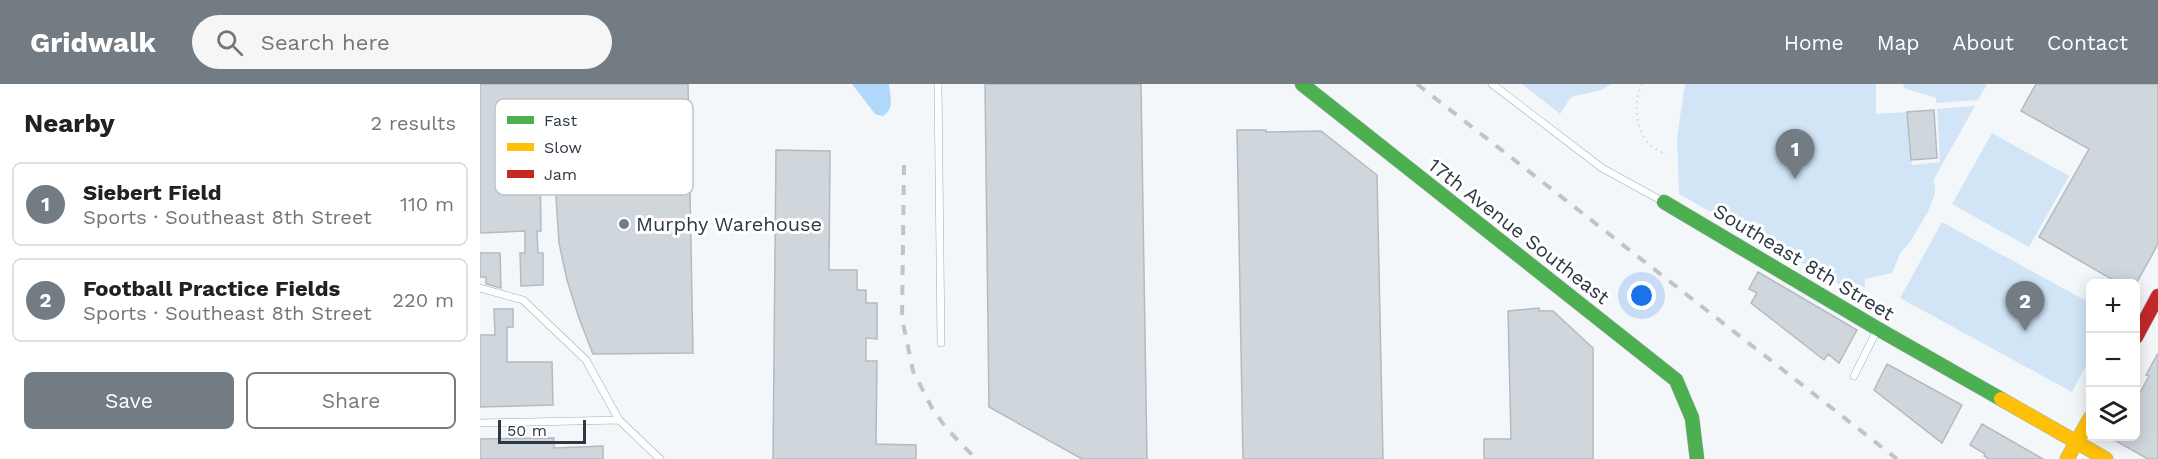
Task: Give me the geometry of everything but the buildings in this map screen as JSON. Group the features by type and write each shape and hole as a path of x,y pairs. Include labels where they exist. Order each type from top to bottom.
{"street":[{"name":"17th Avenue Southeast","path":"1302,84 1676,380 1691,410 1696,432 1696,459"},
{"name":"Southeast 8th Street","path":"1664,202 1878,329 2106,459"},
{"path":"2138,333 2158,296"},
{"path":"2067,459 2086,426"}],"lane":[{"path":"938,84 941,343"},
{"name":"Southeast 8th Street","path":"1492,84 1602,168 1664,202"},
{"path":"480,288 523,300 586,360 619,420 660,459"},
{"path":"1854,376 1878,329"},
{"path":"480,423 619,420"}],"path":[{"path":"1642,84 1636,106 1639,126 1650,145 1667,155"}],"shaded area":[{"path":"1522,84 1612,84 1601,90 1571,97 1560,114"},
{"path":"1685,84 1876,84 1876,114 1907,112 1912,165 1940,162 1937,109 1975,106 1934,179 1935,193 1928,212 1910,242 1901,252 1892,273 1865,279 1865,287 1852,288 1843,283 1841,285 1679,194 1677,138"},
{"path":"1903,84 1987,84 1978,100 1936,103 1936,98 1904,88"},
{"path":"1992,133 2069,176 2029,247 1952,204"},
{"path":"1942,222 2086,301 2086,366 2072,392 1900,298"}],"water":[{"path":"852,84 889,84 891,102 887,113 883,116 875,114"}],"railway":[{"path":"1417,84 1897,459"},
{"path":"904,165 902,318 913,371 932,408 946,428 976,459"}],"traffic: fast":[{"path":"1302,84 1676,380 1692,418 1697,459"},
{"path":"1664,202 2001,399"}],"traffic: slow":[{"path":"2001,399 2106,459"},
{"path":"2067,459 2086,425"}],"traffic: jam":[{"path":"2138,333 2158,296"}],"place":[{"name":"Siebert Field","path":"1795,179"},
{"name":"Murphy Warehouse","path":"624,224"},
{"name":"Football Practice Fields","path":"2025,331"}]}
